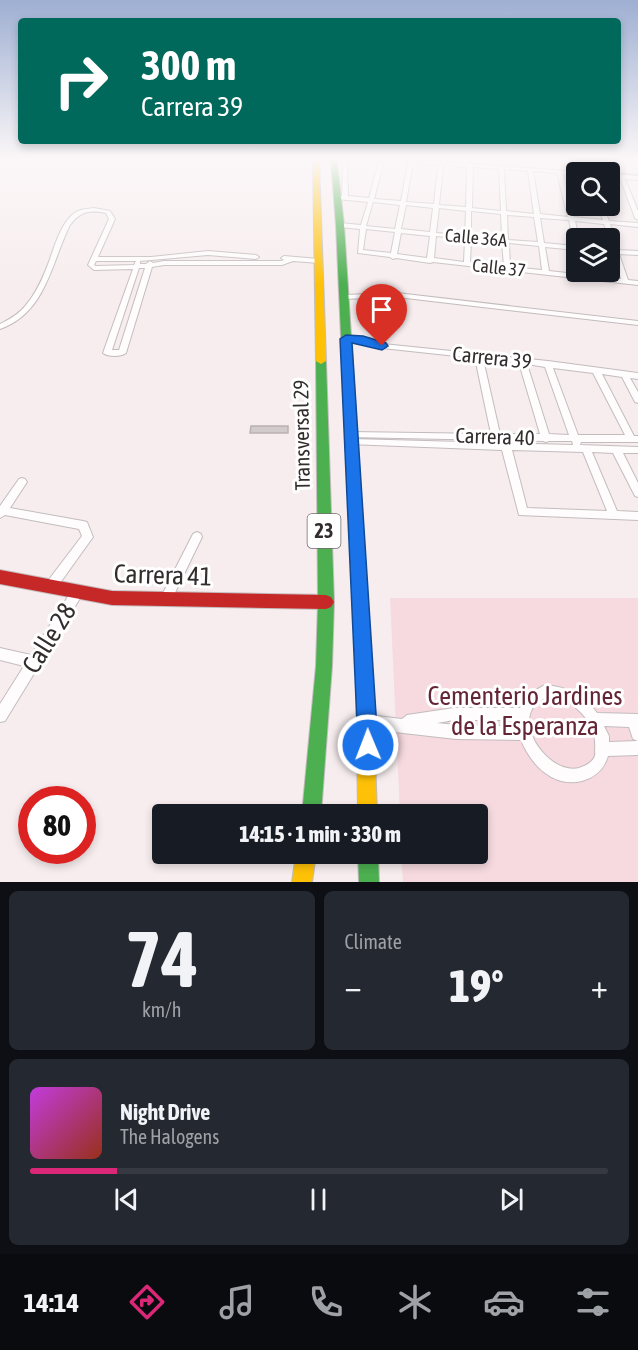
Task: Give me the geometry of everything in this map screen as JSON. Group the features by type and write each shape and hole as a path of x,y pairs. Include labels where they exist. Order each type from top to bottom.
{"main road":[{"name":"Transversal 29","path":"312,804 324,677 326,602 320,433 317,202"},
{"name":"23","path":"341,202 340,225 351,439 368,722 368,804"},
{"name":"Carrera 41","path":"0,577 112,598 326,602"},
{"path":"302,882 305,864"},
{"path":"369,864 369,882"}],"street":[{"path":"363,227 370,202"},
{"path":"388,202 638,225"},
{"path":"430,261 437,202"},
{"path":"468,265 469,202"},
{"path":"503,202 507,269"},
{"path":"535,202 546,273"},
{"path":"568,202 574,228"},
{"path":"632,202 638,218"},
{"path":"393,257 403,204"},
{"path":"0,327 17,317 32,303 50,269 66,224 79,213 101,209 108,212 112,219 91,266 94,268 150,262 319,261"},
{"path":"604,216 607,228"},
{"name":"Calle 36A","path":"340,225 566,247"},
{"name":"Calle 37","path":"363,227 360,252 566,274"},
{"path":"620,252 638,254"},
{"path":"137,263 107,353 122,352 150,262"},
{"path":"620,269 625,281"},
{"name":"Calle 37","path":"620,280 638,283"},
{"path":"344,297 397,295 638,323"},
{"path":"123,305 137,304"},
{"name":"Carrera 39","path":"346,339 363,340 382,346 638,376"},
{"path":"478,357 496,437"},
{"path":"522,361 546,439"},
{"path":"548,364 580,445 614,514"},
{"path":"596,370 635,439"},
{"path":"625,375 638,400"},
{"name":"Carrera 40","path":"351,439 496,437 546,439 580,445 638,450"},
{"name":"Carrera 40","path":"351,439 506,446 580,445 635,439"},
{"path":"506,446 523,512 638,516"},
{"path":"616,449 638,493"},
{"path":"22,482 1,512 83,525 88,537 51,586"},
{"path":"166,599 197,537"},
{"name":"Calle 28","path":"0,716 78,591"},
{"path":"0,654 34,662"},
{"path":"545,691 572,696 595,719 602,739 602,749 596,766 581,775 561,774 542,762 528,744 524,733 523,714 531,699 545,691"},
{"path":"396,724 454,714 523,714"},
{"path":"454,714 456,732"},
{"path":"595,719 636,721 638,734"},
{"path":"368,722 456,732 524,733"},
{"path":"602,749 638,748"}],"green space":[{"name":"Cementerio Jardines de la Esperanza","path":"390,598 638,598 638,882 403,882 402,864 488,864 488,804 400,804"}],"building":[{"path":"251,426 288,426 288,433 250,433"}],"traffic: fast":[{"path":"338,202 364,669"},
{"path":"312,804 324,666 326,602 321,361"},
{"path":"368,864 369,882"}],"traffic: slow":[{"path":"317,202 321,361"},
{"path":"364,669 368,804"},
{"path":"302,882 305,864"}],"traffic: jam":[{"path":"0,577 112,598 326,602"}],"route":[{"path":"368,745 346,339 363,340 382,346"}]}
